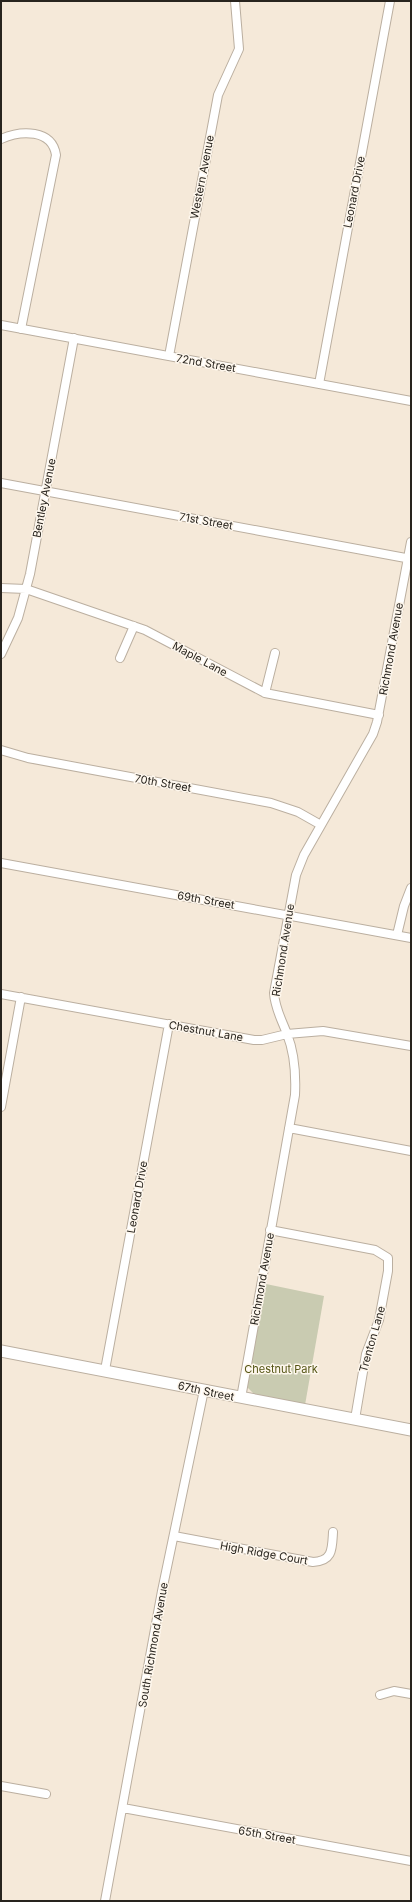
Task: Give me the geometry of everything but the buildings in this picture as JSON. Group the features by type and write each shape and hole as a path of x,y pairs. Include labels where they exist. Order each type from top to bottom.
{"street":[{"name":"Western Avenue","path":"169,356 218,95 239,49 235,1"},
{"name":"Leonard Drive","path":"319,384 390,1"},
{"path":"1,139 13,134 31,134 42,136 50,140 55,146 56,155 21,329"},
{"name":"72nd Street","path":"1,325 411,401"},
{"name":"Bentley Avenue","path":"1,654 18,618 26,589 46,491 74,338"},
{"name":"71st Street","path":"1,483 409,558"},
{"name":"Richmond Avenue","path":"241,1398 289,1128 296,1080 293,1052 277,1011 274,993 288,915 296,875 301,861 373,734 379,715 411,542"},
{"name":"Maple Lane","path":"1,588 26,589 145,630 265,693 379,715"},
{"path":"120,658 134,626"},
{"path":"265,693 275,653"},
{"name":"70th Street","path":"1,750 28,758 271,803 298,812 322,825"},
{"name":"69th Street","path":"1,863 411,938"},
{"path":"397,935 404,906 411,888"},
{"name":"Chestnut Lane","path":"1,994 254,1040 262,1040 287,1034 313,1031 333,1032 411,1046"},
{"path":"1,1107 21,997"},
{"name":"Leonard Drive","path":"105,1370 169,1024"},
{"path":"289,1128 411,1151"},
{"name":"Trenton Lane","path":"270,1230 374,1250 388,1258 388,1271 380,1320 366,1354 355,1419"},
{"name":"67th Street","path":"1,1351 411,1430"},
{"name":"South Richmond Avenue","path":"105,1901 162,1591 204,1390"},
{"name":"High Ridge Court","path":"174,1536 313,1562 322,1562 329,1556 332,1550 333,1532"},
{"path":"380,1695 394,1691 411,1694"},
{"path":"1,1786 46,1794"},
{"name":"65th Street","path":"123,1808 411,1861"}],"green space":[{"name":"Chestnut Park","path":"266,1284 324,1296 305,1405 254,1394 247,1387"}]}
